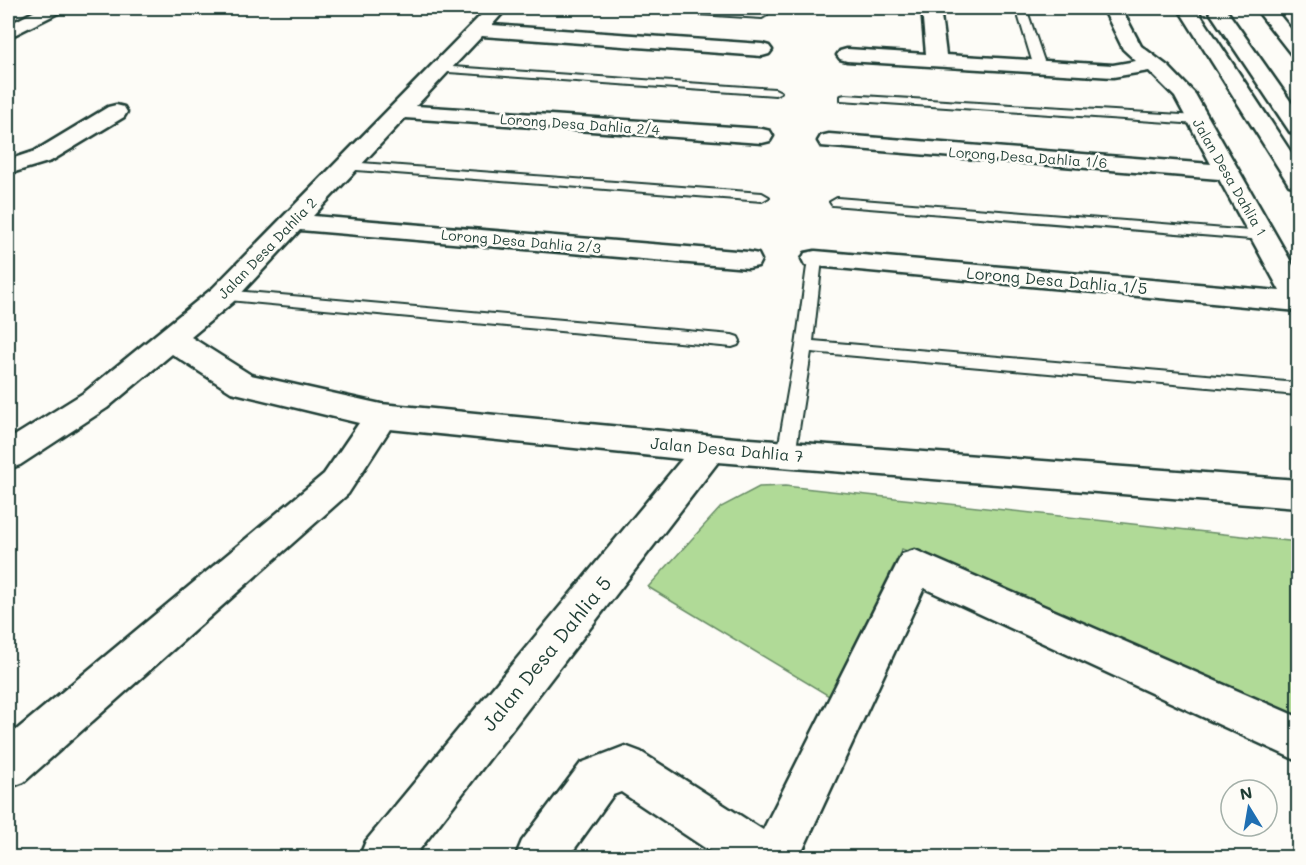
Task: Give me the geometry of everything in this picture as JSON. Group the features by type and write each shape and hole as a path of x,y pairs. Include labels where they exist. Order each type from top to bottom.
{"street":[{"path":"12,27 54,8"},
{"name":"Jalan Desa Dahlia 2","path":"8,456 96,400 223,295 498,8"},
{"path":"931,8 937,60"},
{"name":"Jalan Desa Dahlia 1","path":"1112,8 1133,49 1184,94 1299,300"},
{"path":"1187,8 1299,180"},
{"path":"1216,8 1299,127"},
{"path":"1269,8 1268,13 1299,50"},
{"path":"478,30 762,50"},
{"path":"848,54 1113,71 1152,64"},
{"name":"Lorong Desa Dahlia 2/4","path":"399,111 762,136"},
{"path":"8,167 43,156 116,112"},
{"name":"Lorong Desa Dahlia 1/6","path":"830,141 1227,172"},
{"name":"Lorong Desa Dahlia 2/3","path":"293,222 748,260"},
{"name":"Lorong Desa Dahlia 1/5","path":"815,259 1299,300"},
{"name":"Jalan Desa Dahlia 7","path":"171,339 242,384 381,416 786,455 1299,494"},
{"path":"8,766 336,484 381,416"},
{"name":"Jalan Desa Dahlia 5","path":"383,858 710,448"},
{"path":"774,858 915,566 1299,739"},
{"path":"539,858 597,778 625,768 763,858"}],"lane":[{"path":"650,8 762,15"},
{"path":"1021,8 1040,67"},
{"path":"438,69 775,92"},
{"path":"845,98 1198,120"},
{"path":"348,166 762,197"},
{"path":"837,202 1263,236"},
{"path":"786,455 804,346 815,259"},
{"path":"223,295 732,341"},
{"path":"804,346 1299,389"}],"green space":[{"path":"785,486 1298,542 1298,718 902,549 829,696 648,587 721,507 759,487"}]}
